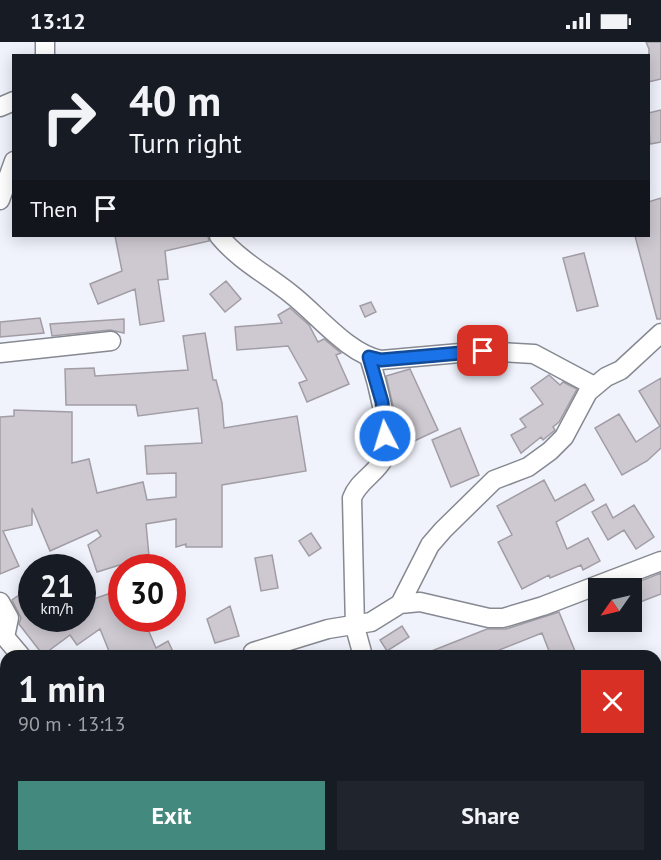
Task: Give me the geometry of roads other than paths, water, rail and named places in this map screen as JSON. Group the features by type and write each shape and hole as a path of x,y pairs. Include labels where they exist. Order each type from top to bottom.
{"street":[{"path":"0,200 12,167"},
{"path":"220,237 254,269 291,293 322,322 369,357 381,360 483,351 534,354 594,386"},
{"path":"400,604 435,538 494,480 528,467 550,451 564,437 584,398 594,386 621,370 661,333"},
{"path":"0,353 111,341"},
{"path":"361,650 355,627 352,498 355,489 381,461 386,449 382,402 369,357"},
{"path":"260,650 328,630 355,627 371,622 400,604 420,602 489,618 503,618 543,606 661,561"},
{"path":"0,602 9,618 5,637 16,650"}]}
